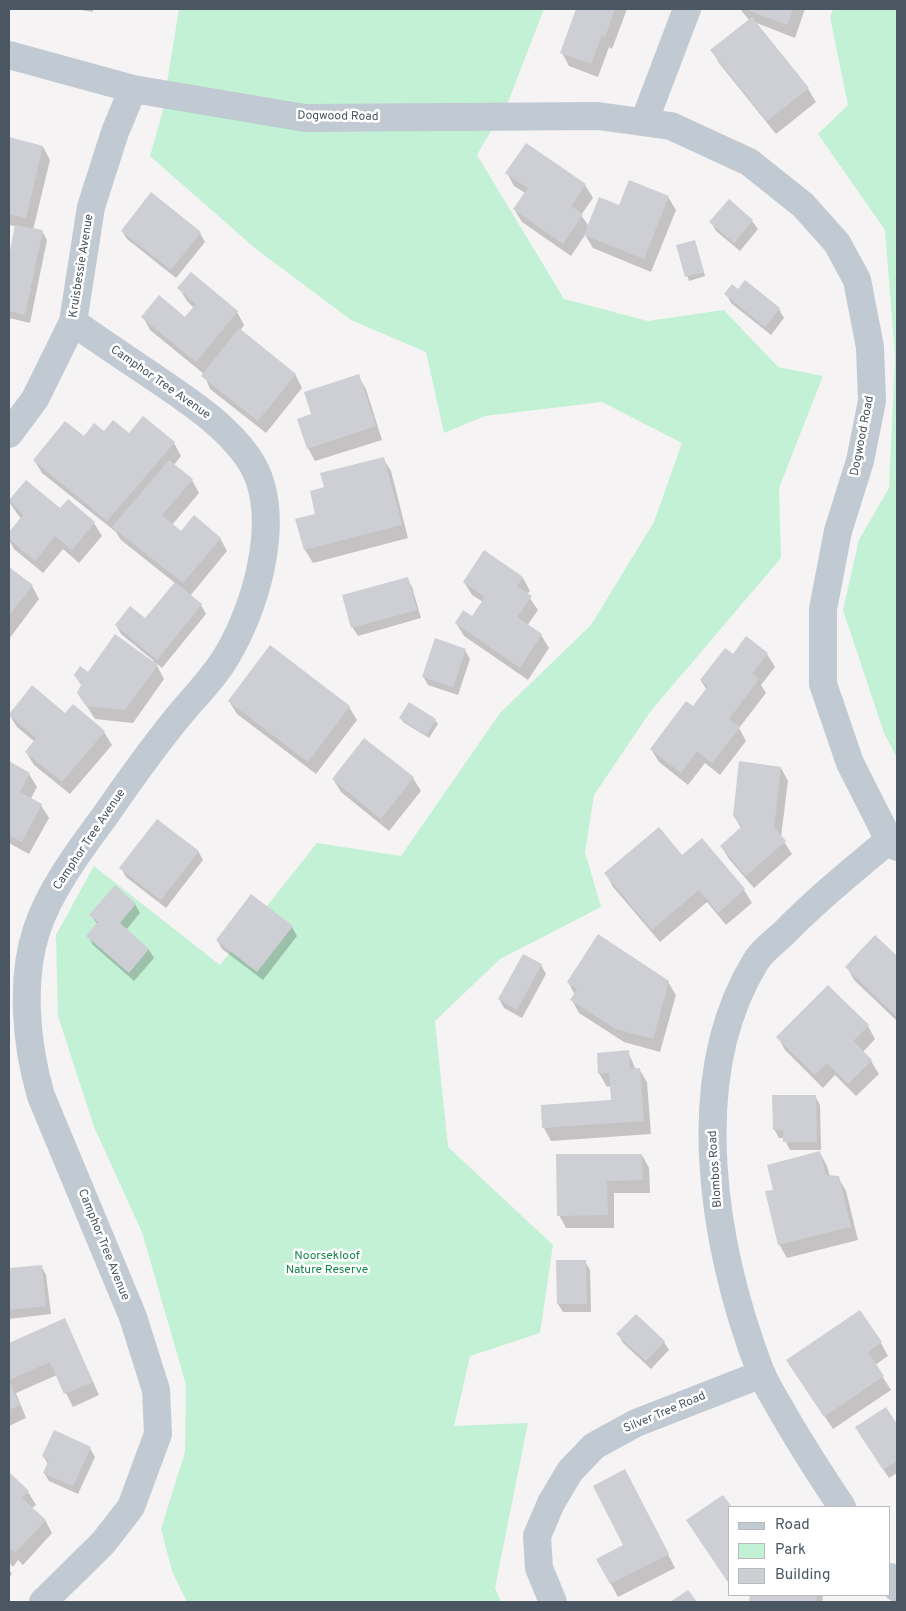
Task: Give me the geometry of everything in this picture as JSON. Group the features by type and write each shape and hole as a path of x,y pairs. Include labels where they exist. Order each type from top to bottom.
{"street":[{"path":"644,122 687,9"},
{"name":"Dogwood Road","path":"9,55 133,89 304,118 598,116 671,126 749,162 803,205 837,243 858,280 870,347 872,401 860,461 838,531 823,609 823,684 850,763 893,843"},
{"name":"Kruisbessie Avenue","path":"9,434 35,399 73,322 91,207 115,132 133,89"},
{"name":"Camphor Tree Avenue","path":"43,1602 103,1543 131,1506 158,1434 156,1390 133,1317 41,1096 32,1067 29,1035 28,970 37,930 51,897 84,844 157,743 228,654 247,618 258,584 266,520 259,482 249,458 232,437 199,408 73,322"},
{"name":"Blombos Road","path":"841,1506 805,1453 762,1374 739,1305 722,1236 712,1136 721,1045 736,1002 757,960 814,902 893,843"},
{"name":"Silver Tree Road","path":"552,1602 540,1568 537,1536 551,1503 570,1471 594,1446 636,1423 762,1374"}],"green space":[{"name":"Noorsekloof Nature Reserve","path":"179,9 544,9 508,102 477,155 564,299 648,321 724,310 778,367 823,376 779,488 781,558 650,712 594,795 585,852 601,907 500,959 435,1021 448,1147 553,1245 540,1333 470,1356 454,1426 528,1423 495,1588 501,1602 187,1602 172,1571 161,1529 185,1452 186,1385 142,1232 94,1127 58,1016 56,935 94,866 220,965 317,843 401,856 500,713 591,625 654,522 682,443 602,402 485,416 444,433 426,352 351,320 256,249 150,156 162,114"},
{"path":"833,9 897,9 897,758 884,733 843,610 859,540 889,488 895,357 885,230 818,134 848,105 830,17"}],"building":[{"path":"576,9 615,9 605,37 602,35 591,64 560,53"},
{"path":"745,9 793,9 787,25"},
{"path":"752,17 809,88 767,121 710,50"},
{"path":"9,137 43,146 26,218 9,214"},
{"path":"526,143 586,184 571,206 583,214 563,244 513,209 528,188 505,173"},
{"path":"629,180 669,196 644,259 584,235 599,197 619,205"},
{"path":"151,192 201,232 171,270 121,231"},
{"path":"729,199 753,220 734,243 709,222"},
{"path":"15,225 43,230 25,315 9,311 9,256"},
{"path":"695,240 704,272 685,277 676,245"},
{"path":"191,272 238,311 196,362 141,317 159,295 185,317 196,304 177,288"},
{"path":"745,280 780,308 765,327 724,294 732,284 738,289"},
{"path":"239,328 296,374 258,421 201,376"},
{"path":"359,374 376,426 307,449 297,419 311,414 304,392"},
{"path":"143,416 175,442 107,521 33,460 65,421 84,436 94,423 104,431 113,420 129,433"},
{"path":"384,457 402,525 304,550 295,519 315,514 310,491 324,487 320,473"},
{"path":"169,460 193,479 162,515 181,531 194,515 221,538 183,583 112,527"},
{"path":"26,480 60,508 68,499 95,522 72,550 55,536 35,561 9,539 9,532 23,515 9,500"},
{"path":"484,550 523,577 517,586 532,596 517,617 542,634 520,668 455,623 463,610 472,616 485,597 463,582"},
{"path":"9,567 33,585 9,616"},
{"path":"408,577 417,610 351,628 342,595"},
{"path":"175,582 202,604 157,660 115,625 130,606 145,618"},
{"path":"115,634 158,665 125,710 86,706 77,693 81,685 74,675 80,666 88,672"},
{"path":"746,636 768,653 752,674 759,679 729,719 740,727 712,763 697,751 681,773 650,749 686,701 693,706 708,686 700,680 725,648 733,654"},
{"path":"435,638 466,649 453,687 422,677"},
{"path":"270,645 350,706 308,762 228,701"},
{"path":"32,685 65,713 73,704 105,731 62,782 25,752 36,738 9,715"},
{"path":"409,702 436,719 426,735 399,718"},
{"path":"364,738 414,777 381,819 332,779"},
{"path":"9,761 30,773 20,792 42,804 22,842 9,835"},
{"path":"739,761 781,767 774,827 786,841 746,876 720,846 742,826 733,816"},
{"path":"157,819 199,851 161,900 119,868"},
{"path":"659,827 682,855 702,838 745,889 718,913 699,890 652,930 604,873"},
{"path":"115,885 136,904 120,923 149,949 129,973 86,936 98,922 89,915"},
{"path":"251,894 293,926 257,972 216,940"},
{"path":"598,934 669,981 653,1039 616,1029 570,1000 577,989 567,982"},
{"path":"875,935 897,956 897,1017 845,967"},
{"path":"523,954 542,964 517,1010 498,999"},
{"path":"828,985 869,1025 853,1041 872,1060 848,1084 827,1063 815,1075 776,1037"},
{"path":"629,1050 630,1069 640,1068 644,1121 542,1128 541,1105 611,1100 609,1073 598,1074 597,1053"},
{"path":"772,1095 816,1095 817,1142 783,1142 783,1130 773,1130"},
{"path":"820,1151 826,1175 839,1176 851,1227 778,1245 765,1191 773,1190 767,1165"},
{"path":"556,1154 642,1154 643,1180 607,1181 608,1215 557,1216"},
{"path":"556,1260 586,1260 587,1304 557,1304"},
{"path":"42,1265 46,1306 9,1310 9,1268"},
{"path":"860,1310 882,1342 868,1352 884,1376 824,1417 786,1360"},
{"path":"636,1314 665,1341 646,1361 616,1334"},
{"path":"65,1318 93,1382 64,1394 50,1362 9,1380 9,1343"},
{"path":"9,1380 20,1405 9,1410"},
{"path":"886,1407 897,1424 897,1461 883,1470 855,1427"},
{"path":"54,1430 91,1447 73,1486 43,1473 49,1460 42,1456"},
{"path":"625,1469 669,1554 610,1584 596,1559 623,1545 593,1486"},
{"path":"9,1472 29,1491 22,1498 46,1520 15,1553 10,1548 9,1550"},
{"path":"723,1495 731,1506 728,1506 728,1578 726,1579 686,1520"},
{"path":"688,1590 697,1602 670,1602"},
{"path":"750,1596 817,1596 816,1602 749,1602"}]}
